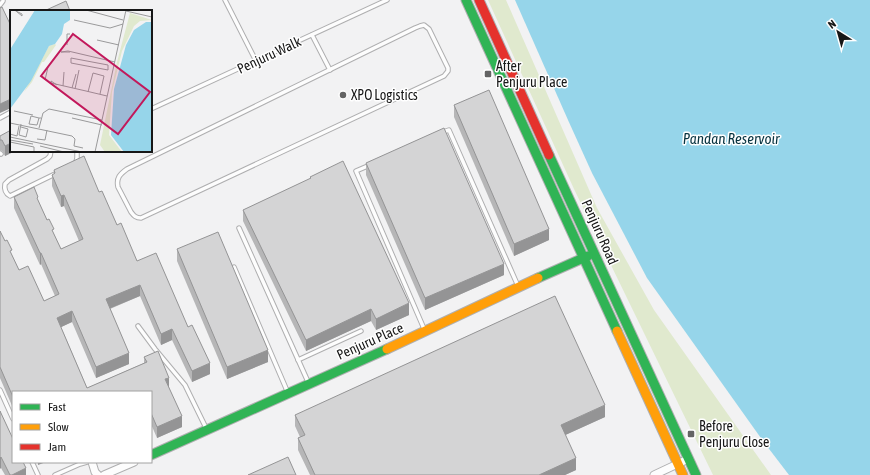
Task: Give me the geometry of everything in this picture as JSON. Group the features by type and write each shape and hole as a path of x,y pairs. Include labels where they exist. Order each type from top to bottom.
{"main road":[{"name":"Penjuru Road","path":"466,0 683,475"},
{"name":"Penjuru Road","path":"479,0 696,475"},
{"name":"Penjuru Place","path":"153,453 425,332 594,253"}],"street":[{"path":"654,475 688,459"},
{"path":"92,463 95,472 98,475"},
{"path":"104,475 132,463"}],"lane":[{"path":"0,5 3,0"},
{"path":"225,0 256,61"},
{"name":"Penjuru Walk","path":"152,109 387,0"},
{"path":"424,25 429,29 448,71 444,76 141,218 138,218 131,212 118,187 117,182 120,174 330,70 424,25"},
{"path":"312,35 330,70"},
{"path":"0,118 10,113"},
{"path":"442,133 449,130 519,287"},
{"path":"52,152 47,159 9,180 5,184 5,192 10,196 61,172"},
{"path":"73,165 76,162 77,152"},
{"path":"377,162 356,171 425,332"},
{"path":"239,228 309,384"},
{"path":"234,267 288,393"},
{"path":"138,326 185,385 207,430"},
{"path":"298,360 361,331"},
{"path":"0,390 12,417"},
{"path":"32,463 38,475"},
{"path":"55,475 84,463"}],"green space":[{"path":"488,0 506,0 597,208 654,310 771,475 713,475 574,189"}],"water":[{"name":"Pandan Reservoir","path":"515,0 870,0 870,475 789,475 763,441 647,278 592,173"}],"building":[{"path":"66,1 70,10 46,10"},
{"path":"2,7 10,24 10,99 0,104 0,8"},
{"path":"489,90 549,229 514,244 454,105"},
{"path":"444,128 504,264 425,298 366,163"},
{"path":"10,131 10,144 5,146 2,140 0,140 0,136"},
{"path":"84,156 99,192 102,191 117,225 121,223 137,261 156,253 188,327 192,325 210,363 192,371 172,329 161,334 140,285 106,299 129,353 96,367 72,311 57,318 87,388 147,362 144,357 158,351 169,378 165,379 182,416 157,427 152,415 152,391 12,391 12,395 0,367 0,231 12,250 10,251 19,270 28,266 44,301 59,294 14,197 34,187 38,197 37,198 47,220 49,219 54,229 52,230 61,249 83,239 64,195 61,196 52,175 55,173 54,170"},
{"path":"343,161 409,303 376,319 371,309 306,340 243,210"},
{"path":"218,232 268,350 227,367 177,249"},
{"path":"555,296 605,405 561,425 576,458 539,475 315,475 298,438 305,435 295,415"},
{"path":"0,411 12,437 12,463 24,463 26,468 10,475 1,457 0,458"},
{"path":"288,457 296,475 248,475"}],"traffic: fast":[{"path":"466,0 617,331"},
{"path":"549,155 696,475"},
{"path":"538,278 588,256"},
{"path":"152,455 387,349"}],"traffic: slow":[{"path":"387,349 538,278"},
{"path":"617,331 683,475"}],"traffic: jam":[{"path":"479,0 549,155"}],"place":[{"name":"After Penjuru Place","path":"488,74"},
{"name":"XPO Logistics","path":"343,95"},
{"name":"Before Penjuru Close","path":"691,434"}]}
